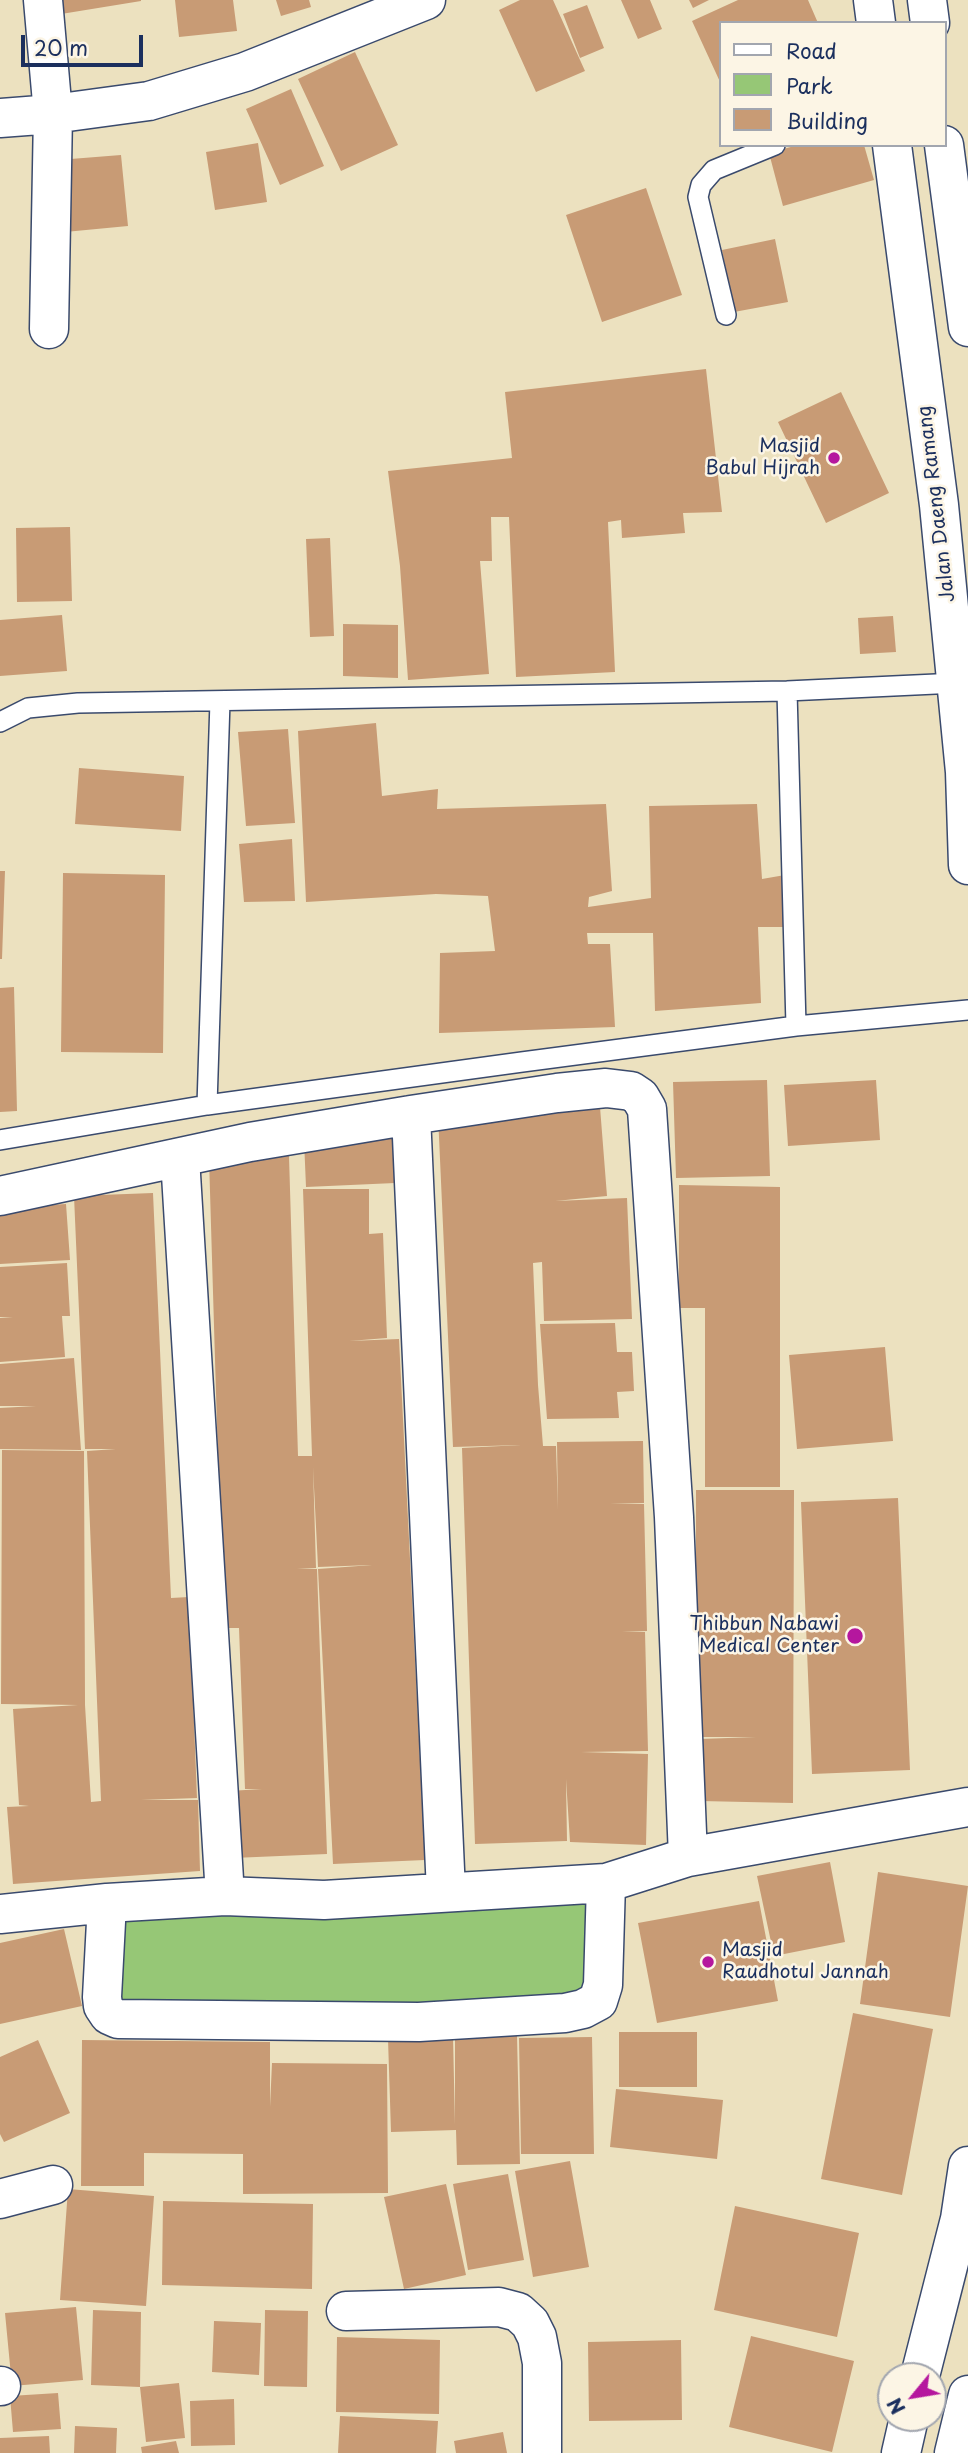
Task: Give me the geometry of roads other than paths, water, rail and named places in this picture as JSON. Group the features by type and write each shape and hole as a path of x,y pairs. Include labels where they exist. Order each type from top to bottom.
{"street":[{"path":"43,0 53,114 49,329"},
{"path":"0,118 149,101 233,76 426,0"},
{"path":"873,0 876,21"},
{"path":"927,0 930,21"},
{"name":"Jalan Daeng Ramang","path":"892,147 962,682 968,865"},
{"path":"945,147 959,192 968,327"},
{"path":"899,200 959,192"},
{"path":"0,1196 250,1142 411,1115 606,1088 631,1091 640,1097 648,1109 674,1517 688,1857"},
{"path":"411,1115 446,1892"},
{"path":"180,1158 225,1896"},
{"path":"0,1914 107,1903 225,1896 324,1900 606,1882 688,1857 968,1807"},
{"path":"107,1903 102,1997 103,2006 109,2015 118,2020 419,2022 565,2013 583,2009 598,2001 603,1985 606,1882"},
{"path":"924,2362 964,2220 968,2166"},
{"path":"0,2199 53,2185"},
{"path":"346,2311 499,2307 518,2312 530,2323 537,2337 542,2363 542,2453"},
{"path":"954,2453 968,2395"},
{"path":"901,2453 906,2432"}],"lane":[{"path":"726,315 698,197 701,185 713,170 770,147"},
{"path":"0,722 7,716 28,708 53,706 787,691 962,682"},
{"path":"787,691 796,1026"},
{"path":"207,1105 220,701"},
{"path":"0,1140 207,1105 796,1026 968,1010"}],"place":[{"name":"Masjid Babul Hijrah","path":"834,458"},
{"name":"Thibbun Nabawi Medical Center","path":"855,1636"},
{"name":"Masjid Raudhotul Jannah","path":"708,1962"}]}
